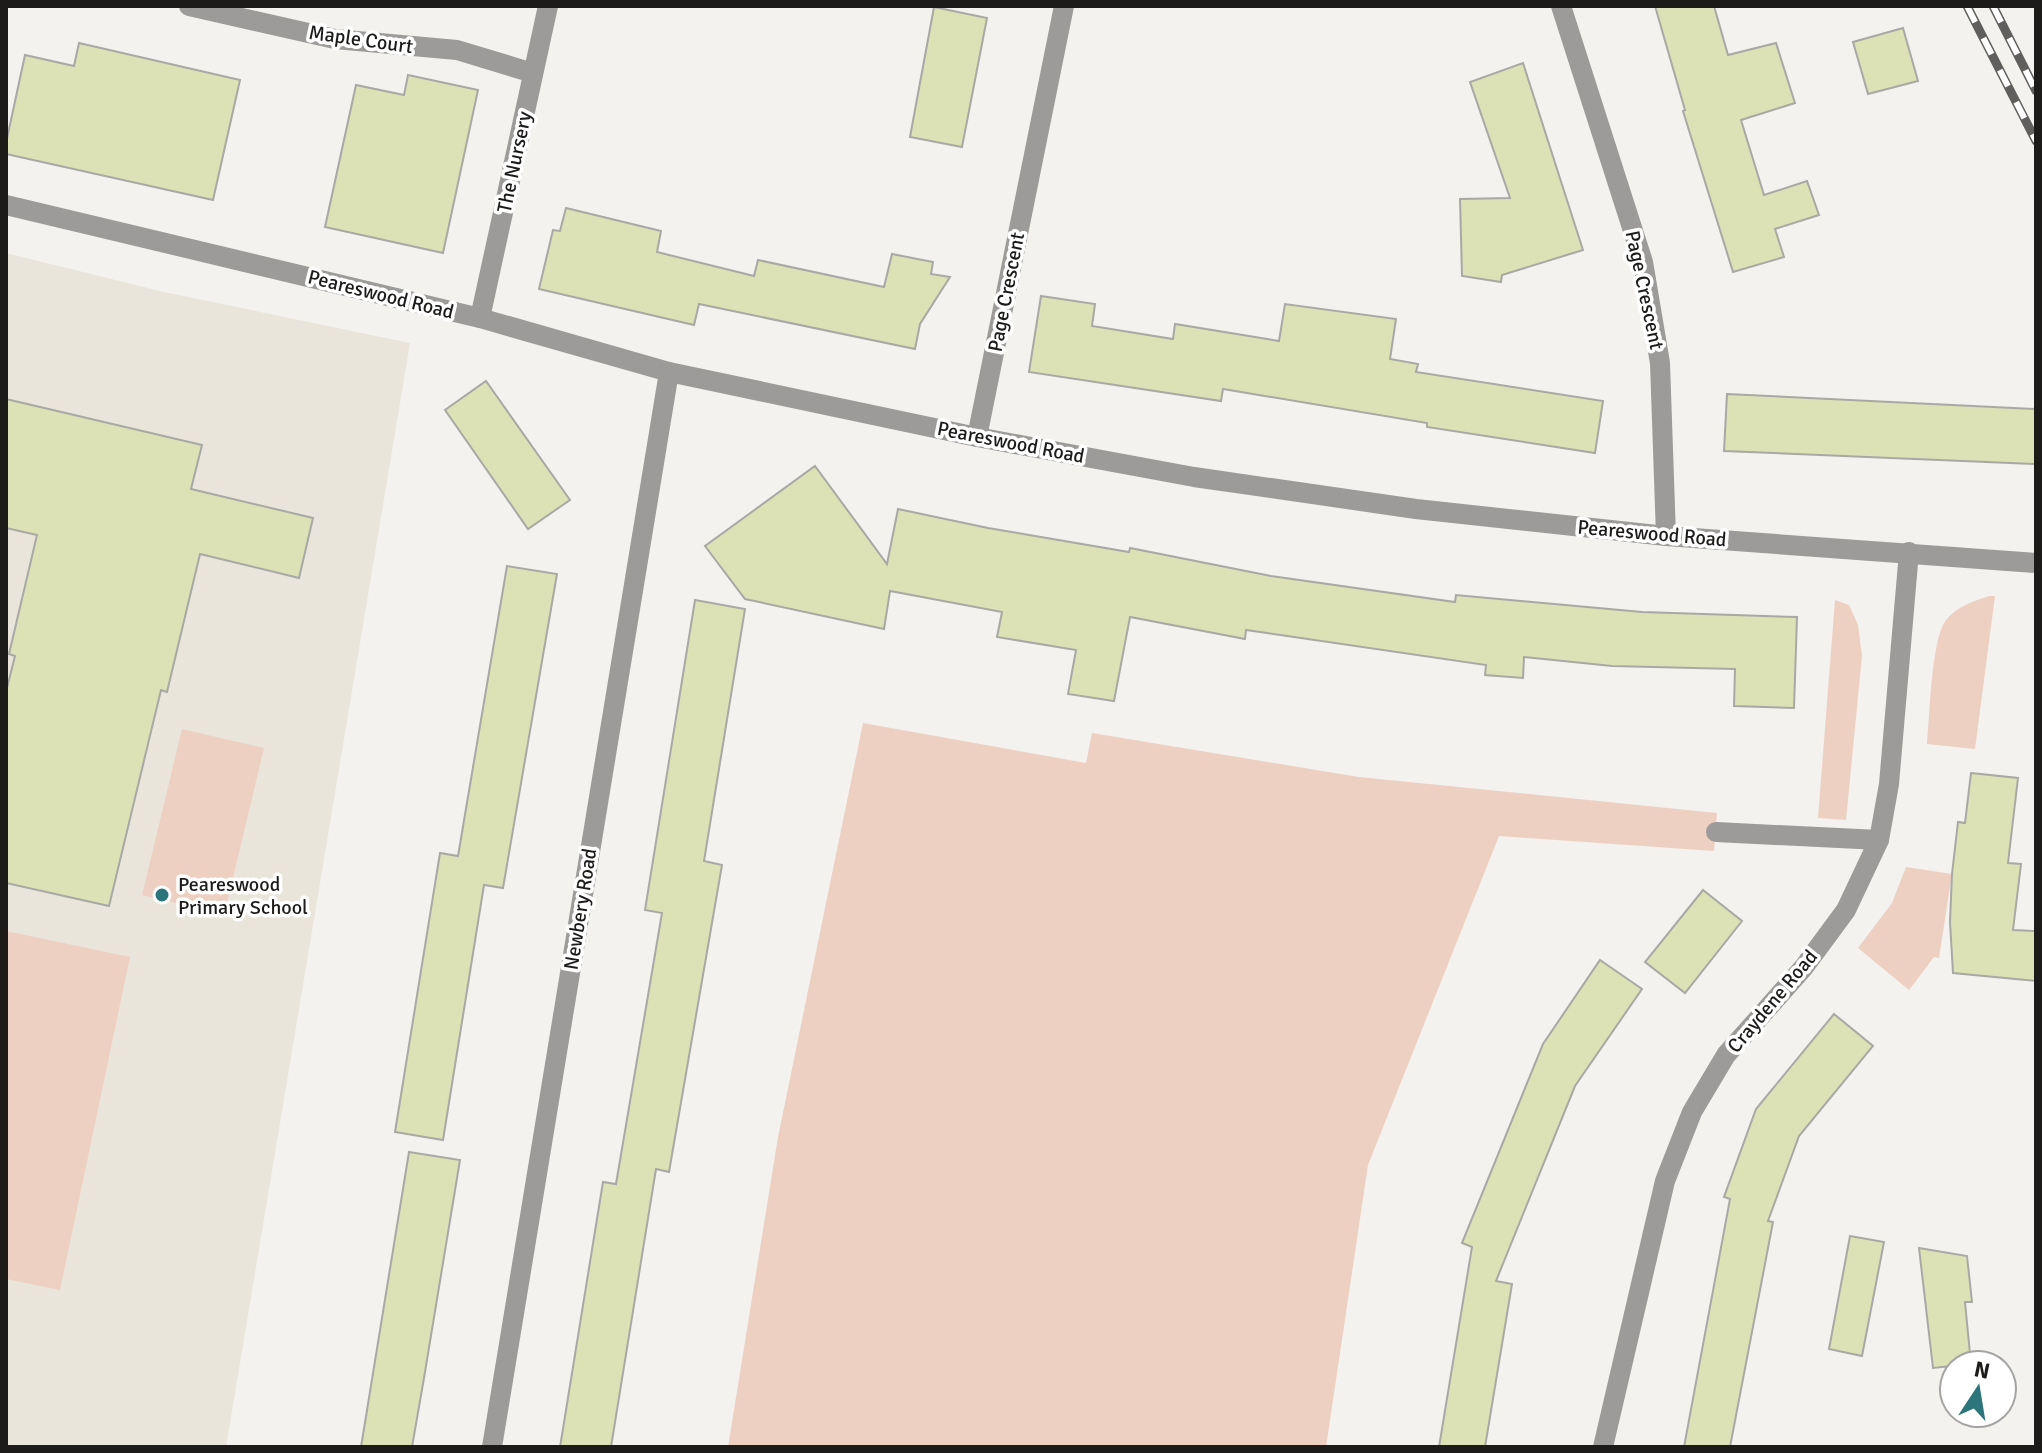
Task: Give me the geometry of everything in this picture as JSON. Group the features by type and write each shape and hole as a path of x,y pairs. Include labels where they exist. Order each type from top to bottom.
{"street":[{"name":"Maple Court","path":"189,6 335,39 457,50 533,73"},
{"name":"The Nursery","path":"480,318 548,6"},
{"name":"Page Crescent","path":"977,437 1064,6"},
{"name":"Page Crescent","path":"1561,6 1643,262 1660,363 1666,536"},
{"name":"Peareswood Road","path":"6,205 480,318 669,372 977,437 1209,479 1416,509 1666,536 2036,563"},
{"name":"Newbery Road","path":"492,1447 669,372"},
{"name":"Craydene Road","path":"1603,1447 1665,1181 1692,1112 1726,1055 1804,967 1846,910 1879,840 1889,784 1909,552"},
{"path":"1716,832 1879,840"}],"shaded area":[{"name":"Peareswood Primary School","path":"6,253 164,292 410,343 226,1447 6,1447"},
{"path":"1995,596 1975,749 1927,744 1934,661 1941,630 1955,611"},
{"path":"1835,600 1849,605 1858,625 1862,656 1846,820 1818,818"},
{"path":"863,723 1086,763 1092,733 1359,777 1717,813 1714,851 1499,836 1368,1165 1326,1447 728,1447 778,1137"},
{"path":"182,729 264,748 224,915 142,895"},
{"path":"1906,867 1952,874 1939,958 1934,957 1909,990 1858,948 1892,903"},
{"path":"6,931 130,957 60,1290 6,1279"}],"building":[{"path":"1655,6 1714,6 1728,55 1776,43 1795,103 1741,120 1764,195 1807,181 1819,215 1775,229 1784,257 1733,272 1683,111"},
{"path":"934,7 987,18 962,147 910,137"},
{"path":"1903,28 1918,81 1868,94 1853,42"},
{"path":"79,43 240,80 213,200 6,154 25,55 74,66"},
{"path":"1523,63 1583,250 1502,275 1501,282 1462,276 1460,199 1510,198 1470,82"},
{"path":"408,75 478,90 443,253 325,227 356,85 404,95"},
{"path":"566,208 661,231 657,252 754,276 758,260 884,287 892,254 933,262 931,274 950,277 920,324 915,349 699,304 694,325 539,289 553,230 560,231"},
{"path":"1041,296 1095,304 1092,326 1173,339 1175,324 1279,341 1285,304 1396,319 1390,359 1418,364 1416,372 1603,401 1595,453 1427,427 1427,423 1223,389 1221,401 1029,372"},
{"path":"486,381 570,500 528,529 445,410"},
{"path":"1727,394 2036,409 2036,464 1724,451"},
{"path":"6,399 202,445 191,489 313,518 299,578 200,554 167,692 161,690 109,906 6,883 6,692 15,656 9,654 37,535 6,528"},
{"path":"815,466 887,564 898,509 988,528 1129,552 1130,548 1271,576 1455,602 1456,595 1642,612 1797,617 1794,708 1734,706 1735,669 1612,666 1524,657 1523,678 1485,675 1486,665 1246,630 1245,639 1130,617 1114,701 1068,694 1076,650 997,637 1002,612 890,591 884,629 745,599 705,546"},
{"path":"507,566 557,574 503,888 484,885 443,1140 395,1132 440,853 458,856"},
{"path":"695,600 745,609 704,861 722,865 669,1172 656,1169 611,1447 560,1447 603,1182 616,1184 662,913 645,910"},
{"path":"1971,773 2018,778 2008,863 2021,864 2013,930 2036,931 2036,981 1953,973 1950,922 1952,874 1958,822 1965,823"},
{"path":"1703,890 1742,921 1685,993 1645,962"},
{"path":"1600,960 1642,989 1575,1086 1496,1281 1512,1284 1485,1447 1439,1447 1472,1247 1462,1243 1543,1044"},
{"path":"1834,1014 1873,1046 1799,1136 1768,1221 1773,1222 1730,1447 1684,1447 1730,1199 1724,1197 1756,1109"},
{"path":"409,1152 460,1160 412,1447 361,1447"},
{"path":"1850,1236 1884,1242 1862,1356 1829,1349"},
{"path":"1919,1248 1967,1256 1972,1302 1965,1302 1970,1349 1938,1349 1938,1367 1933,1368"}],"railway":[{"path":"1967,6 2036,141"},
{"path":"1993,6 2036,91"}],"place":[{"name":"Peareswood Primary School","path":"162,895"}]}
